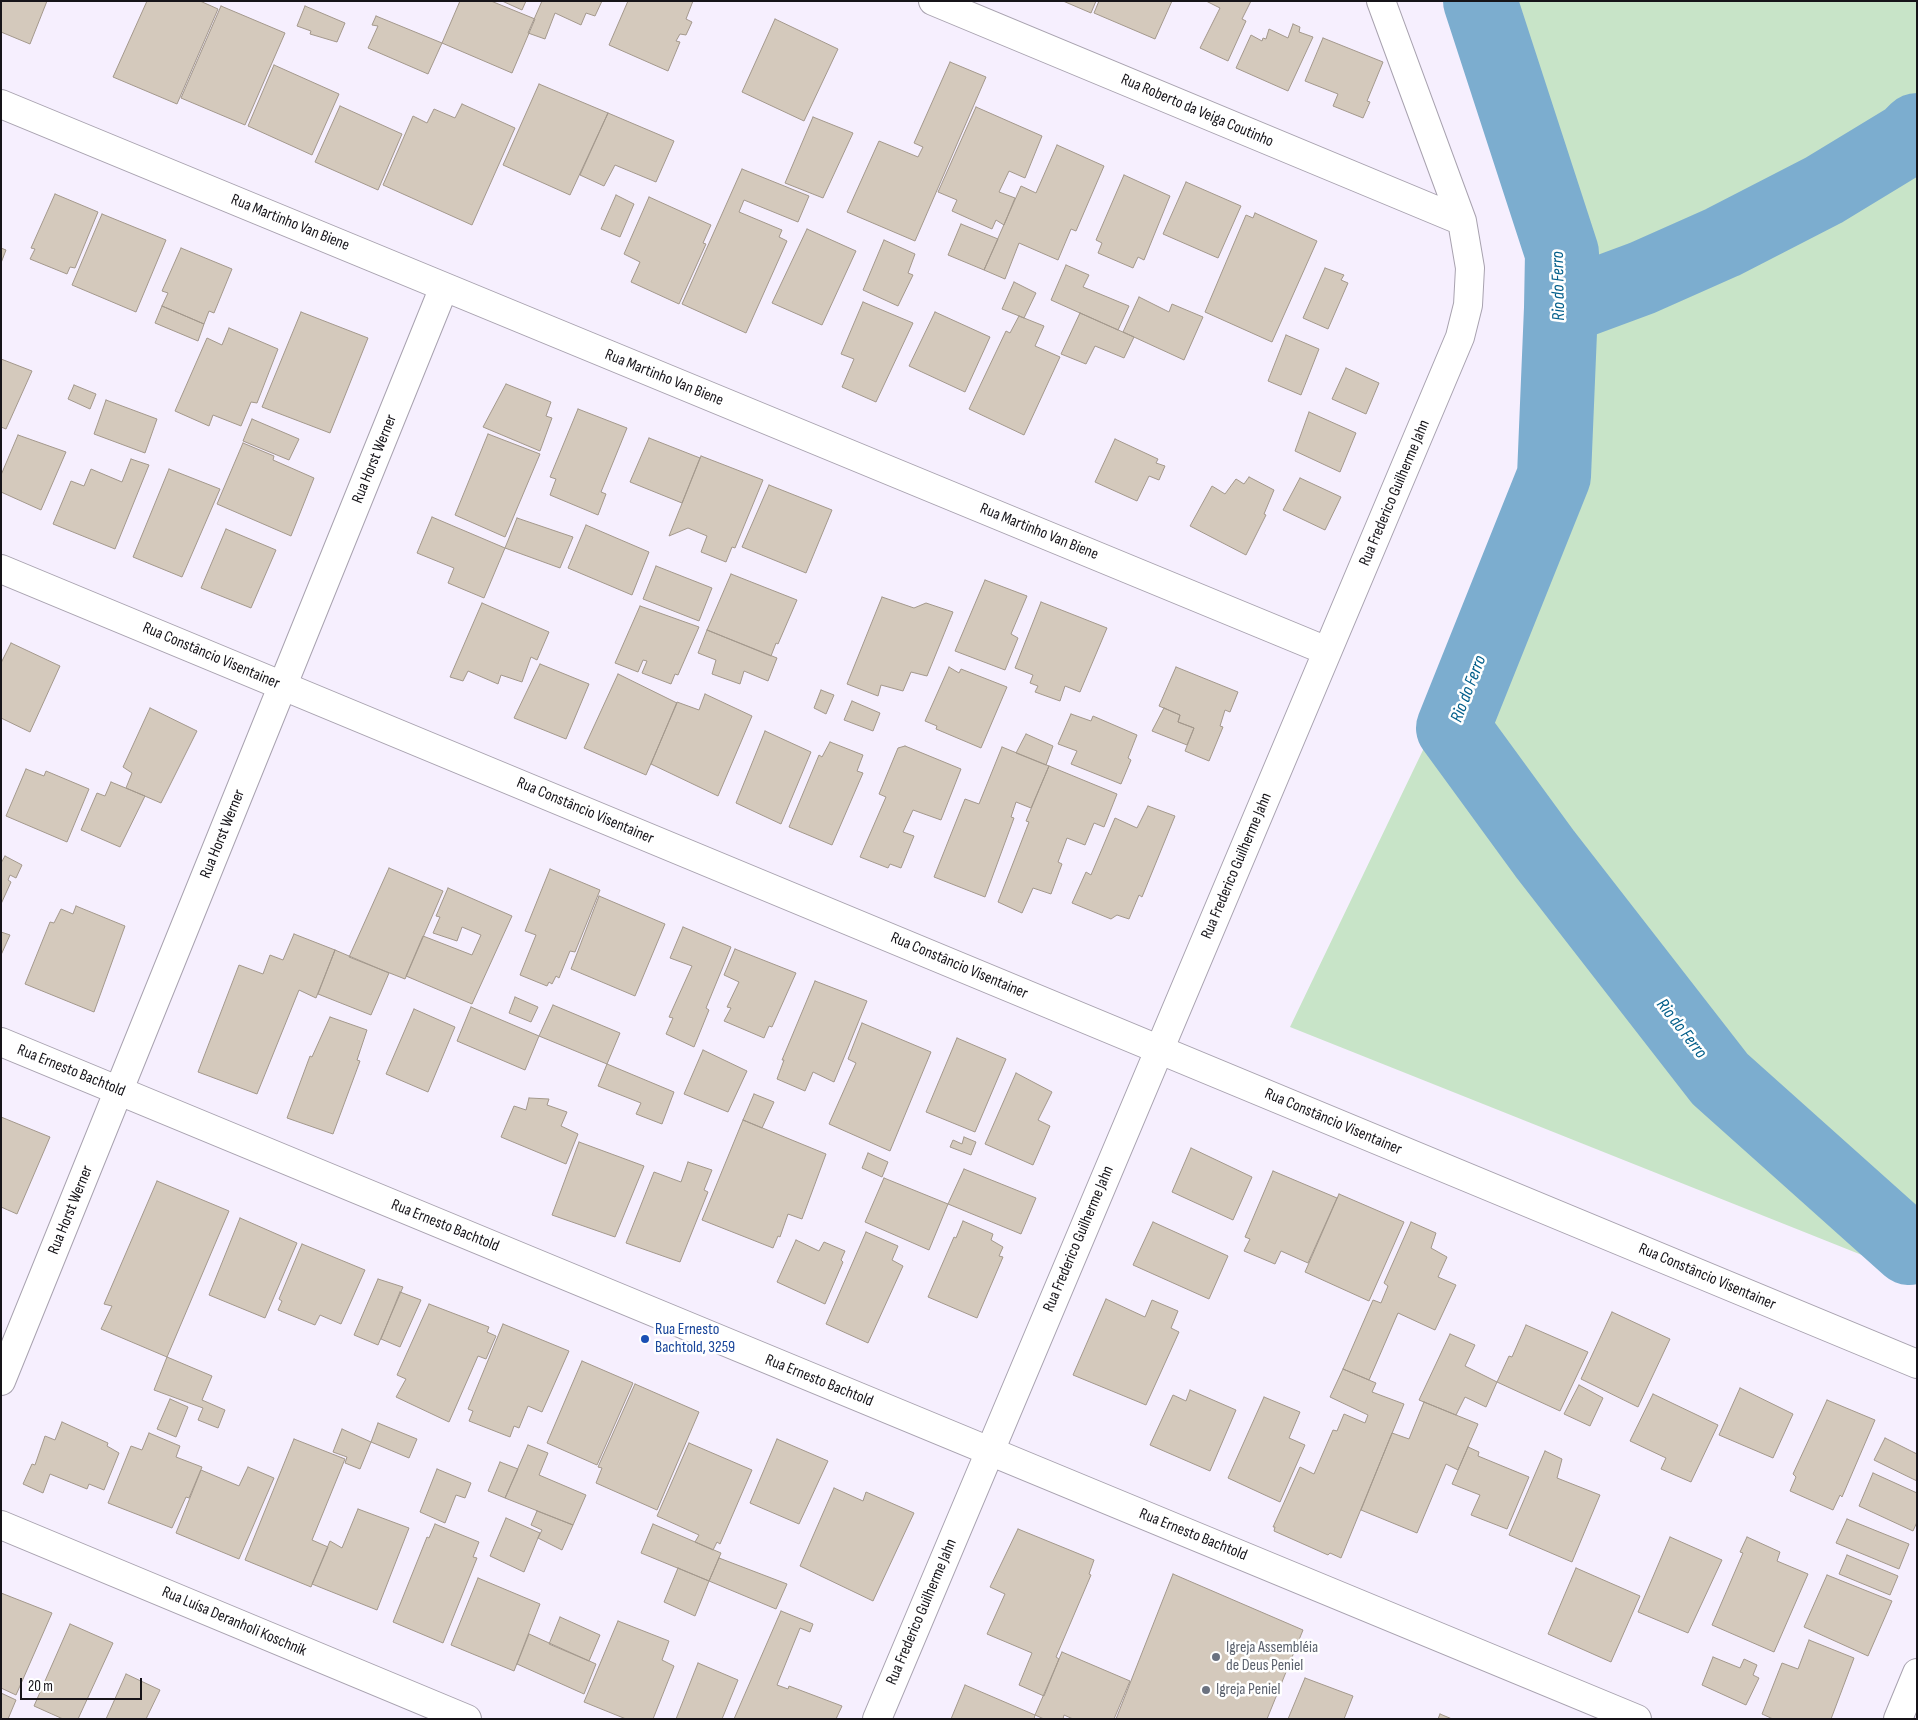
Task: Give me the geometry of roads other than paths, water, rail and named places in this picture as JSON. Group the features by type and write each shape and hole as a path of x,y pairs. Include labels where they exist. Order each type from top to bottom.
{"street":[{"name":"Rua Roberto da Veiga Coutinho","path":"933,1 1462,221"},
{"name":"Rua Frederico Guilherme Jahn","path":"877,1719 1460,338 1468,305 1470,268 1462,221 1381,1"},
{"name":"Rua Martinho Van Biene","path":"1,104 1327,652"},
{"name":"Rua Horst Werner","path":"1,1381 444,287"},
{"name":"Rua Constâncio Visentainer","path":"1,569 1917,1364"},
{"name":"Rua Ernesto Bachtold","path":"1,1042 1637,1719"},
{"name":"Rua Luísa Deranholi Koschnik","path":"1,1525 467,1719"},
{"path":"1898,1719 1917,1673"}],"waterway":[{"name":"Rio do Ferro","path":"1480,1 1562,253 1561,308 1554,476 1453,728 1545,854 1720,1079 1909,1248 1917,1242"},
{"path":"1561,308 1642,278 1723,242 1824,190 1908,139 1917,130"}],"place":[{"name":"Rua Ernesto Bachtold, 3259","path":"645,1339"},
{"name":"Igreja Assembléia de Deus Peniel","path":"1216,1657"},
{"name":"Igreja Peniel","path":"1206,1690"}]}
